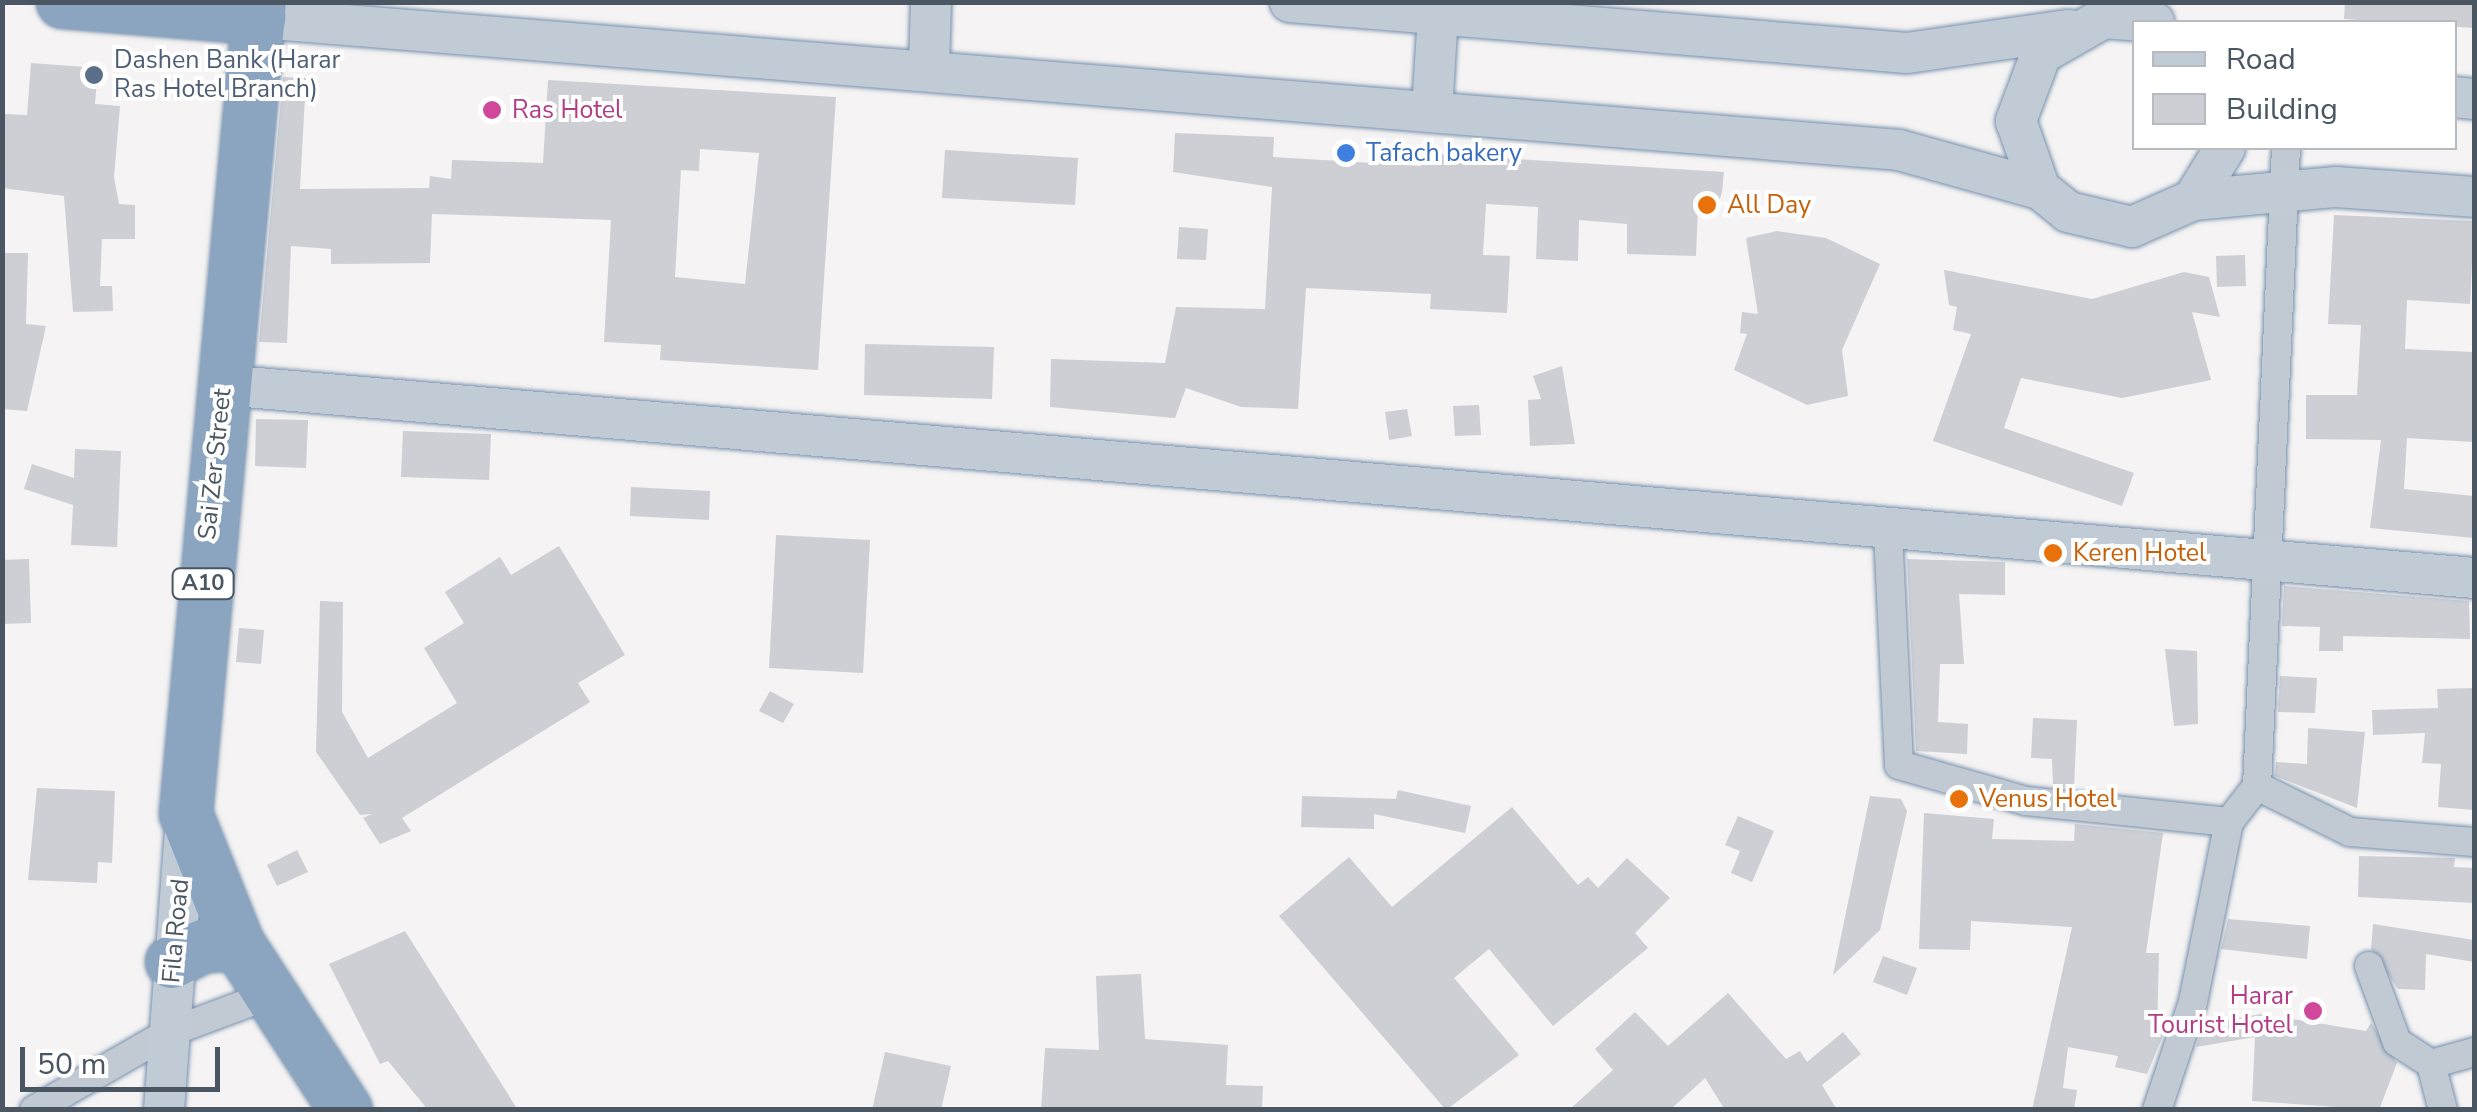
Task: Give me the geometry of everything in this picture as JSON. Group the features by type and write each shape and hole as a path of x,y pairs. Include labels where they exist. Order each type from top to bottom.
{"highway":[{"path":"63,2 259,10"},
{"name":"Sai Zer Street","path":"259,10 186,814 238,944 346,1110"},
{"path":"172,962 204,946 238,944"}],"main road":[{"path":"928,66 931,2"},
{"path":"1290,2 1907,53 2069,30 2104,18 2132,20"},
{"path":"259,10 519,19 928,66 1899,150 2040,189 2068,212 2116,226 2164,218 2193,200 2224,150"},
{"path":"1432,110 1438,15"},
{"path":"2040,189 2016,121 2022,85 2069,30"},
{"path":"2193,200 2280,192 2474,197"},
{"path":"223,384 2474,578"},
{"name":"Fila Road","path":"164,1110 186,814"}],"street":[{"path":"2157,1110 2193,1002 2229,822 2257,786 2280,192 2286,150"},
{"path":"1888,530 1899,765 2026,801 2229,822"},
{"path":"2257,786 2350,832 2474,842"},
{"path":"2369,966 2396,1042 2431,1064 2442,1110"},
{"path":"34,1110 168,1033 268,995"},
{"path":"2431,1064 2474,1052"}],"building":[{"path":"2345,2 2474,2 2474,28 2457,27 2457,20 2344,19"},
{"path":"31,63 98,68 95,104 120,106 114,177 119,204 135,205 135,239 102,239 100,286 112,286 113,311 73,312 64,196 2,188 2,114 27,115"},
{"path":"283,77 306,78 300,189 429,188 430,176 451,179 452,160 543,163 548,80 836,97 818,370 660,360 661,345 604,342 611,220 432,214 430,263 331,264 331,249 291,246 287,343 259,342","holes":["700,149 759,153 745,284 675,277 681,170 699,171"]},
{"path":"1175,133 1274,137 1273,157 1421,166 1422,153 1724,172 1716,211 1698,207 1696,256 1627,254 1627,224 1579,220 1578,261 1536,259 1538,207 1486,204 1483,255 1510,256 1507,313 1430,309 1431,294 1306,288 1298,409 1241,407 1186,388 1175,418 1050,407 1051,359 1165,363 1176,307 1265,309 1272,187 1173,172"},
{"path":"945,150 1078,158 1075,205 942,198"},
{"path":"2334,215 2474,221 2470,304 2407,300 2405,349 2474,352 2474,442 2407,438 2404,489 2474,496 2474,538 2370,528 2381,440 2306,439 2306,395 2357,395 2361,325 2328,324"},
{"path":"1179,227 1208,229 1206,260 1177,259"},
{"path":"1777,231 1826,238 1880,264 1842,350 1848,396 1807,405 1734,370 1747,334 1740,333 1742,312 1758,314 1746,238"},
{"path":"2,253 28,253 26,324 46,326 27,411 2,409"},
{"path":"2245,255 2246,286 2217,287 2216,256"},
{"path":"1944,270 2092,299 2184,272 2209,277 2220,317 2192,312 2211,380 2122,398 2021,378 2004,428 2134,473 2122,506 1933,441 1971,334 1953,330 1957,307 1949,305"},
{"path":"865,344 994,347 992,399 864,395"},
{"path":"1562,366 1575,444 1530,446 1528,400 1541,399 1533,376"},
{"path":"1479,405 1481,435 1455,436 1453,406"},
{"path":"1407,409 1412,436 1389,440 1385,412"},
{"path":"256,419 308,420 306,468 255,466"},
{"path":"403,431 491,434 489,480 401,477"},
{"path":"75,449 121,451 117,547 71,545 73,505 24,489 32,464 74,478"},
{"path":"631,487 710,491 709,520 630,516"},
{"path":"776,535 870,540 863,673 769,668"},
{"path":"559,546 625,655 578,683 590,702 402,818 411,831 380,844 363,818 372,814 360,815 316,752 320,601 343,602 342,712 368,758 457,703 424,648 464,623 445,592 500,557 511,575"},
{"path":"29,559 31,623 2,624 2,560"},
{"path":"1907,559 2005,562 2005,595 1959,594 1964,664 1940,664 1938,722 1968,724 1967,754 1916,751"},
{"path":"2284,586 2469,601 2470,639 2343,636 2343,651 2319,651 2320,627 2282,626"},
{"path":"239,628 264,630 261,664 236,662"},
{"path":"2165,649 2197,651 2198,724 2174,726"},
{"path":"2280,676 2317,678 2315,713 2278,712"},
{"path":"2474,688 2474,810 2438,807 2441,764 2422,763 2425,733 2373,735 2372,710 2438,708 2437,689"},
{"path":"770,691 794,704 783,723 759,711"},
{"path":"2033,718 2077,720 2074,788 2053,786 2052,759 2031,758"},
{"path":"2308,728 2365,732 2357,808 2275,776 2276,762 2307,764"},
{"path":"37,788 115,791 112,863 98,862 97,883 28,880"},
{"path":"1398,790 1471,806 1465,833 1374,814 1374,829 1301,827 1302,796 1396,799"},
{"path":"1870,796 1901,799 1907,811 1880,930 1833,975"},
{"path":"1512,807 1578,885 1588,877 1598,888 1627,858 1670,898 1635,933 1648,948 1553,1026 1489,949 1454,978 1519,1055 1446,1110 1279,916 1349,857 1392,907"},
{"path":"1924,813 1994,819 1992,839 2074,841 2075,824 2163,833 2146,953 2159,953 2157,1033 2165,1031 2147,1074 2115,1067 2118,1056 2068,1047 2063,1088 2077,1090 2074,1110 2032,1110 2072,927 1971,921 1970,950 1919,949"},
{"path":"1738,816 1774,831 1752,882 1731,873 1740,851 1725,845"},
{"path":"297,850 308,872 277,886 267,865"},
{"path":"2359,856 2455,858 2454,867 2474,868 2474,903 2358,897"},
{"path":"2228,919 2310,926 2307,959 2221,949"},
{"path":"2373,924 2474,940 2474,962 2426,954 2425,990 2398,989 2371,949"},
{"path":"405,931 518,1110 428,1110 388,1061 380,1064 329,964"},
{"path":"1883,956 1917,968 1907,995 1873,982"},
{"path":"1141,974 1145,1039 1228,1045 1226,1085 1263,1086 1262,1110 1041,1110 1045,1048 1099,1050 1096,976"},
{"path":"1728,993 1786,1059 1800,1051 1807,1062 1843,1032 1861,1054 1822,1085 1837,1110 1725,1110 1705,1078 1670,1110 1569,1110 1613,1070 1595,1049 1635,1012 1668,1046"},
{"path":"2261,1014 2366,1031 2371,1023 2397,1063 2379,1110 2252,1101 2255,1037 2196,1047 2204,1024"},
{"path":"885,1052 951,1066 941,1110 872,1110"}],"place":[{"name":"Dashen Bank (Harar Ras Hotel Branch)","path":"94,75"},
{"name":"Ras Hotel","path":"492,110"},
{"name":"Tafach bakery","path":"1346,153"},
{"name":"All Day","path":"1707,205"},
{"name":"Keren Hotel","path":"2053,553"},
{"name":"Venus Hotel","path":"1959,799"},
{"name":"Harar Tourist Hotel","path":"2313,1011"}]}
